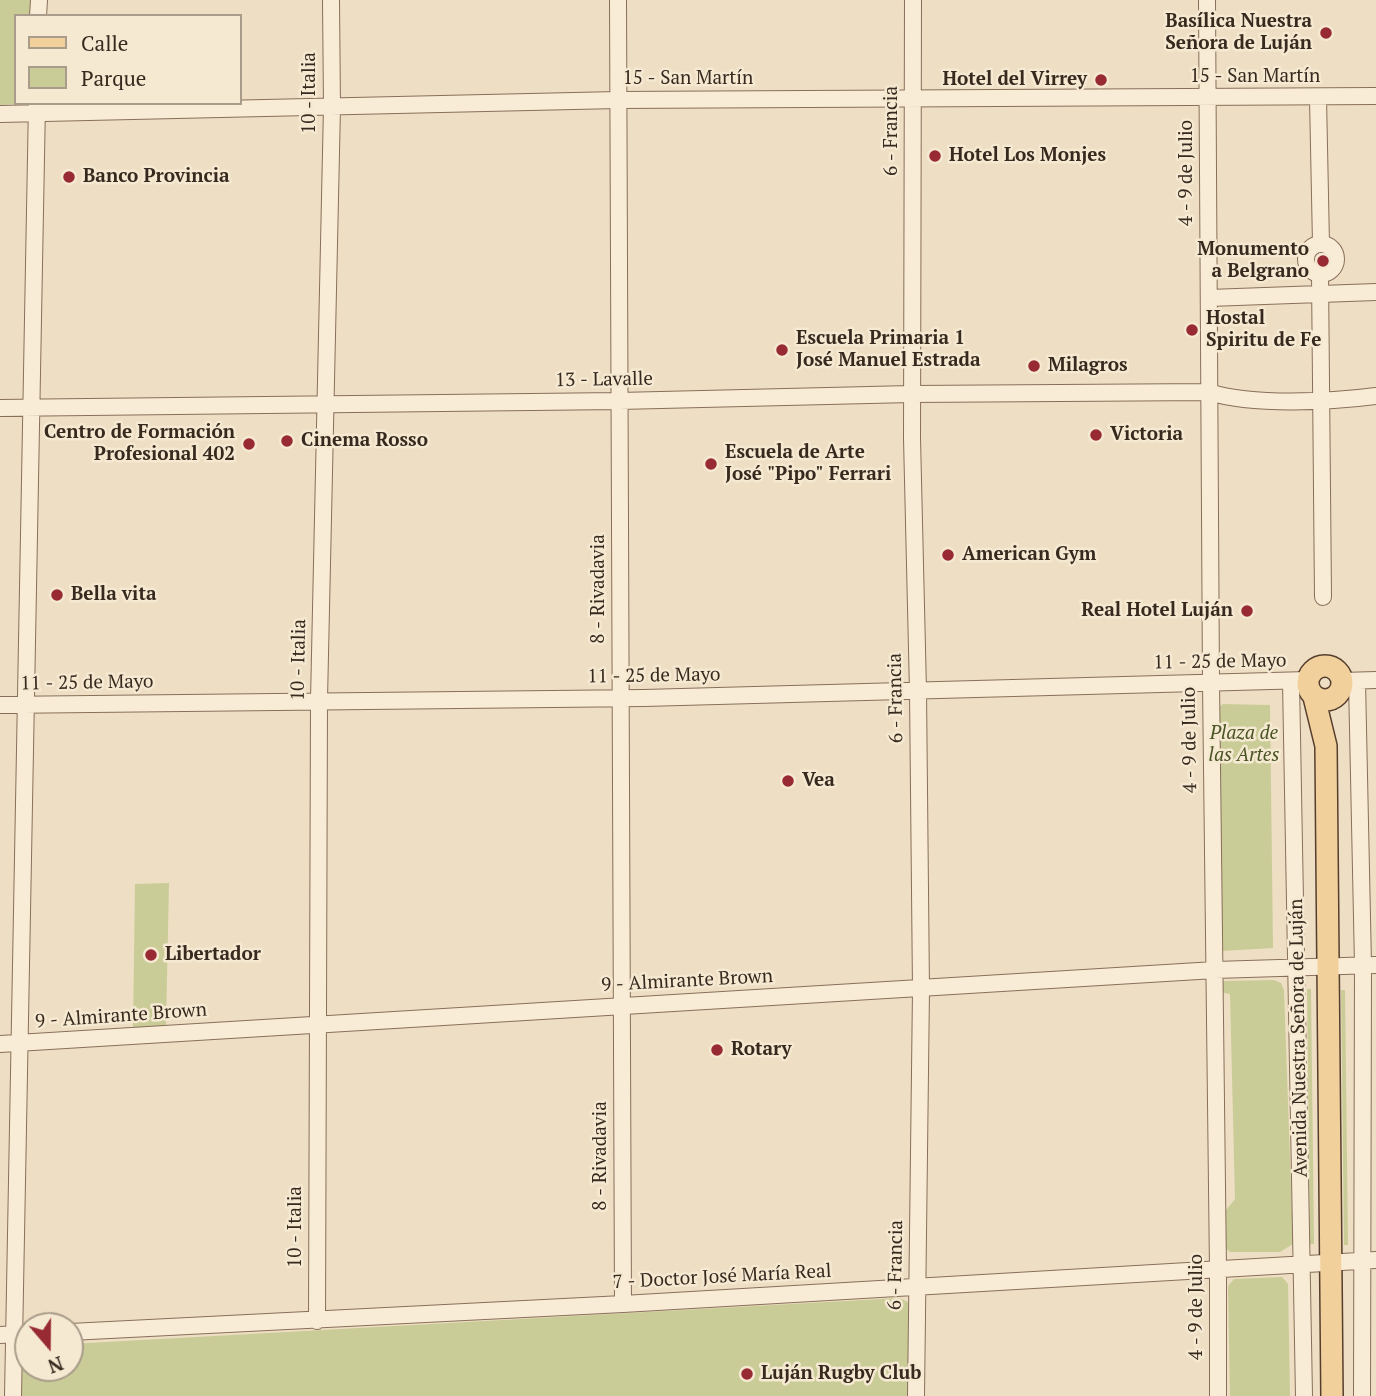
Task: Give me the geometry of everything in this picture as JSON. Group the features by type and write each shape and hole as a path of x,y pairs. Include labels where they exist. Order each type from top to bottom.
{"main road":[{"path":"1325,666 1336,670 1346,686 1330,700 1322,701 1305,686 1314,670 1325,666"},
{"name":"Avenida Nuestra Señora de Luján","path":"1305,686 1326,746"},
{"name":"Avenida Nuestra Señora de Luján","path":"1332,1396 1326,746 1346,686"}],"street":[{"name":"10 - Italia","path":"317,1321 319,700 332,107 331,0"},
{"name":"8 - Rivadavia","path":"618,0 623,1304"},
{"name":"6 - Francia","path":"913,0 911,394 921,990 916,1396"},
{"name":"4 - 9 de Julio","path":"1207,0 1210,682 1218,1396"},
{"name":"15 - San Martín","path":"0,114 37,108 332,107 618,100 1376,96"},
{"path":"1318,98 1321,244 1332,249 1336,258 1330,271 1320,275 1323,597"},
{"path":"14,1312 37,108"},
{"path":"1209,298 1376,292"},
{"name":"13 - Lavalle","path":"0,408 619,401 911,394 1209,392 1250,400 1376,396"},
{"path":"1362,1396 1370,1261 1370,965 1346,686 1376,680"},
{"name":"11 - 25 de Mayo","path":"0,705 620,698 1210,682 1305,686"},
{"name":"Avenida Nuestra Señora de Luján","path":"1304,1396 1298,968 1305,686"},
{"name":"9 - Almirante Brown","path":"0,1044 1215,970 1370,965"},
{"name":"7 - Doctor José María Real","path":"84,1331 317,1321 1370,1261"},
{"path":"13,1396 14,1334"}],"green space":[{"path":"0,0 31,0 31,14 14,14 14,104 0,105"},
{"name":"Plaza de las Artes","path":"1223,704 1270,705 1273,948 1222,951 1218,708"},
{"name":"Libertador","path":"169,883 166,1026 133,1028 135,884"},
{"path":"1274,980 1281,983 1284,990 1293,1244 1280,1252 1230,1252 1224,1247 1223,1214 1235,1199 1230,994 1219,992 1220,985 1224,981"},
{"path":"1307,989 1311,989 1314,1244 1310,1244"},
{"path":"1341,990 1345,990 1348,1245 1344,1245"},
{"path":"1282,1277 1288,1284 1290,1396 1230,1396 1228,1286 1234,1279"},
{"path":"899,1298 908,1302 910,1308 911,1396 19,1396 19,1382 84,1382 84,1343"}],"place":[{"name":"Basílica Nuestra Señora de Luján","path":"1326,33"},
{"name":"Hotel del Virrey","path":"1101,80"},
{"name":"Hotel Los Monjes","path":"935,156"},
{"name":"Banco Provincia","path":"69,177"},
{"name":"Monumento a Belgrano","path":"1323,261"},
{"name":"Hostal Spiritu de Fe","path":"1192,330"},
{"name":"Escuela Primaria 1 José Manuel Estrada","path":"782,350"},
{"name":"Milagros","path":"1034,366"},
{"name":"Victoria","path":"1096,435"},
{"name":"Cinema Rosso","path":"287,441"},
{"name":"Centro de Formación Profesional 402","path":"249,444"},
{"name":"Escuela de Arte José \"Pipo\" Ferrari","path":"711,464"},
{"name":"American Gym","path":"948,555"},
{"name":"Bella vita","path":"57,595"},
{"name":"Real Hotel Luján","path":"1247,611"},
{"name":"Vea","path":"788,781"},
{"name":"Libertador","path":"151,955"},
{"name":"Rotary","path":"717,1050"},
{"name":"Luján Rugby Club","path":"747,1374"}]}
